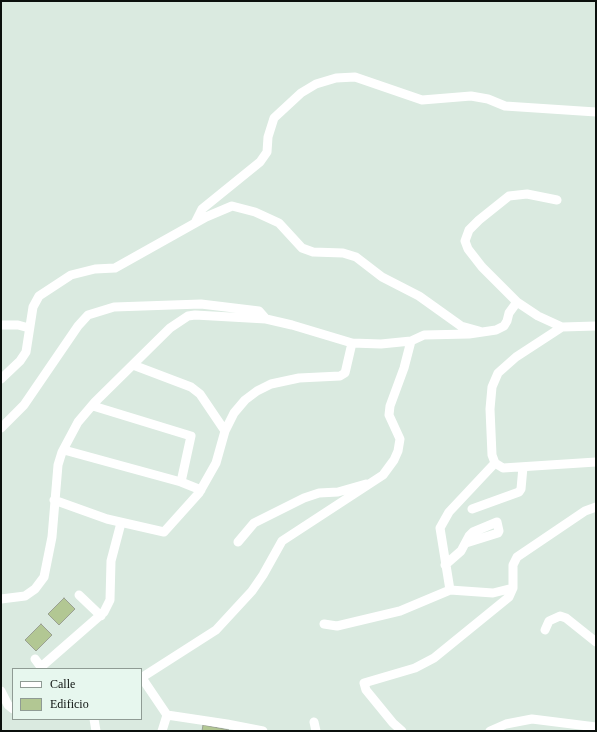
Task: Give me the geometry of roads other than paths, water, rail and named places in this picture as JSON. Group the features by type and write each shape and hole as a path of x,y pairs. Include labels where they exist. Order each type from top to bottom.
{"street":[{"path":"195,223 202,209 260,162 267,152 268,137 274,118 301,93 316,84 336,78 355,77 422,100 471,96 488,99 505,106 596,112"},
{"path":"557,200 528,194 509,196 469,230 465,241 468,249 482,267 517,302 538,316 562,327 596,326"},
{"path":"1,379 20,361 26,352 33,307 39,296 71,275 95,269 115,268 195,223 232,206 255,212 279,223 302,248 312,252 343,253 356,257 382,277 419,296 461,326 483,332"},
{"path":"1,599 25,596 35,589 44,577 52,536 58,465 78,422 170,328 188,316 195,315 266,319 292,325 352,343 381,344 411,341 424,335 468,334 496,330 504,326 509,313 517,302"},
{"path":"1,428 24,405 78,326 88,315 114,307 201,304 259,311 266,319"},
{"path":"1,325 18,325 29,328"},
{"path":"562,327 516,357 498,373 492,386 490,409 492,455 495,462 503,468 596,462"},
{"path":"142,677 216,630 252,591 264,575 282,541 383,475 394,460 398,451 400,439 389,415 390,406 404,368 411,341"},
{"path":"54,500 121,523 164,532 176,521 201,490 216,463 225,431 234,413 245,400 257,391 271,384 299,378 340,376 345,373 352,343"},
{"path":"133,365 191,387 200,394 225,431"},
{"path":"93,406 191,436 181,482"},
{"path":"64,450 181,482 201,490"},
{"path":"450,590 440,528 442,521 495,462"},
{"path":"472,509 519,492 521,489 523,467"},
{"path":"238,542 254,522 304,498 319,493 338,492 372,482"},
{"path":"402,731 393,723 366,690 364,683 415,668 434,658 509,597 512,588 513,565 518,557 585,512 596,507"},
{"path":"35,659 41,667 101,616 110,600 111,561 121,523"},
{"path":"445,565 454,559 466,543"},
{"path":"324,624 337,626 400,611 450,590 493,593 512,588"},
{"path":"79,595 101,616"},
{"path":"545,630 549,620 560,616 566,618 596,642"},
{"path":"142,679 167,715 263,731"},
{"path":"1,691 4,700 12,708"},
{"path":"162,731 167,715"},
{"path":"490,731 506,724 532,719 596,727"},
{"path":"94,720 96,731"}]}
